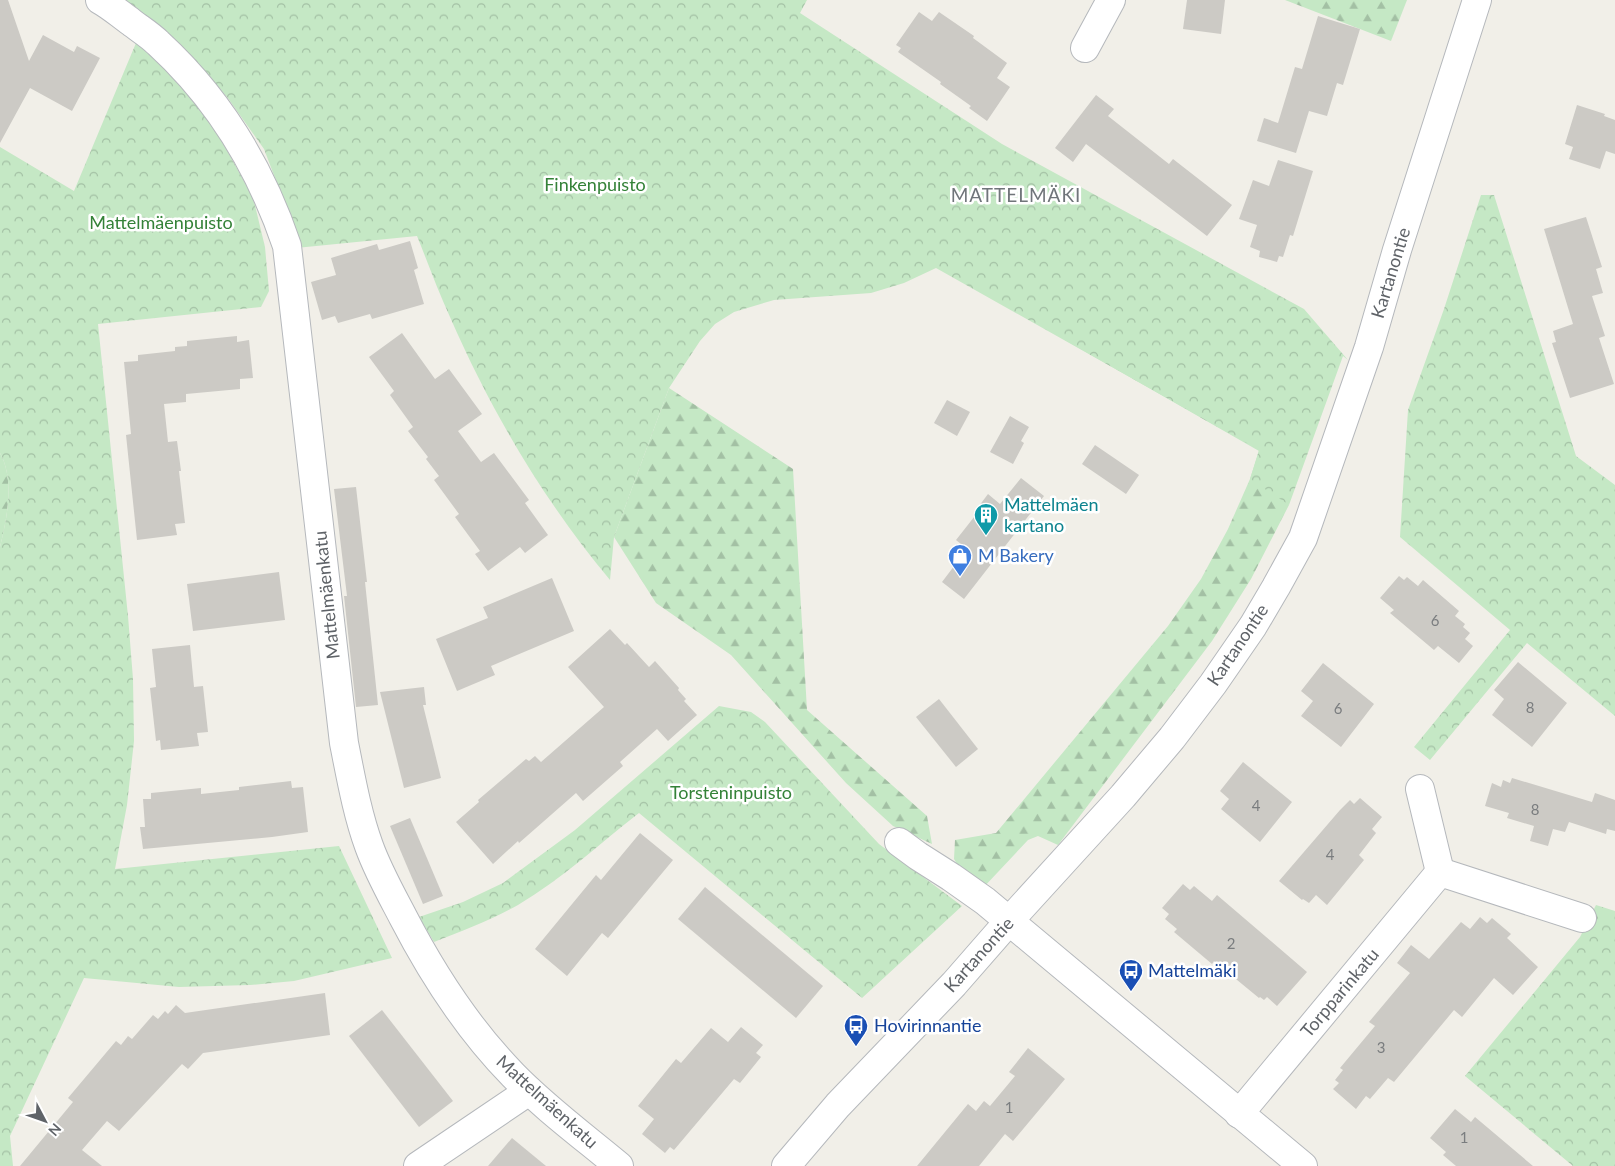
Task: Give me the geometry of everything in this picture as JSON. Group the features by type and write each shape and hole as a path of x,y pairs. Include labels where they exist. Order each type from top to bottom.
{"street":[{"name":"Mattelmäenkatu","path":"100,0 157,41 205,92 242,146 277,216 287,246 344,743 358,811 369,846 384,881 439,983 463,1017 529,1091 619,1166"},
{"path":"1086,48 1111,0"},
{"name":"Kartanontie","path":"786,1166 838,1105 954,984 1110,811 1172,738 1213,684 1253,626 1303,538 1369,347 1397,250 1477,0"},
{"path":"1420,789 1440,872 1582,918"},
{"path":"899,842 951,877 1009,921 1303,1166"},
{"name":"Torpparinkatu","path":"1239,1114 1440,872"},
{"path":"418,1166 529,1091"}],"green space":[{"name":"Finkenpuisto","path":"113,0 807,0 800,13 1002,144 1304,309 1348,360 1343,356 1289,505 1250,479 1259,450 936,268 904,283 871,293 774,300 734,312 715,324 700,341 669,388 614,537 610,580 541,487 501,421 441,297 417,236 296,248 283,199 264,149 227,97 177,41"},
{"path":"1285,0 1407,0 1391,41"},
{"name":"Mattelmäenpuisto","path":"136,43 174,76 210,120 253,197 265,247 269,291 261,307 98,324 133,679 134,741 127,805 115,869 339,846 392,958 294,981 250,985 179,987 84,978 10,1136 13,1166 0,1166 0,547 7,512 8,487 5,464 0,453 0,147 74,191"},
{"path":"1481,195 1494,195 1576,456 1615,485 1615,716 1527,643 1430,760 1414,747 1510,630 1400,537 1408,410 1444,309"},
{"path":"1172,270 1289,505 1251,579 1212,641 1058,845 1038,836 1028,840 982,889 965,877 954,859 955,840 996,833 1168,626 1201,579 1228,529 1250,479 1259,451 1065,340"},
{"path":"669,388 793,469 807,710 927,816 932,844 893,826 846,783 731,655 656,603 614,537"},
{"path":"0,453 7,475 8,499 0,547"},
{"name":"Torsteninpuisto","path":"719,706 751,712 765,722 879,844 962,906 862,998 639,813 565,873 534,895 497,916 434,942 419,917 463,902 503,883 575,830"},
{"path":"1596,905 1615,911 1615,1166 1573,1166 1465,1076 1580,937"}],"building":[{"path":"0,0 8,0 29,61 43,35 74,52 77,46 100,58 72,111 30,88 0,143"},
{"path":"1187,0 1225,0 1221,34 1183,29"},
{"path":"919,12 932,21 939,12 974,36 973,38 1007,63 997,78 1010,87 987,121 969,108 971,106 940,84 941,82 898,52 901,48 896,45"},
{"path":"1318,16 1360,29 1343,85 1337,83 1327,116 1309,111 1296,153 1257,141 1264,118 1278,123 1295,67 1302,69"},
{"path":"1096,95 1114,109 1108,116 1169,164 1173,159 1232,205 1207,236 1086,144 1073,162 1055,148"},
{"path":"1577,105 1605,114 1604,116 1615,120 1615,154 1606,151 1600,169 1569,159 1573,147 1565,144"},
{"path":"1278,160 1313,171 1293,236 1290,235 1283,257 1279,256 1277,262 1259,257 1260,251 1250,247 1257,225 1239,219 1253,180 1269,186"},
{"path":"1586,217 1602,267 1596,269 1603,293 1592,296 1605,336 1599,338 1614,384 1570,398 1552,343 1556,342 1553,331 1573,324 1544,229"},
{"path":"410,241 418,268 414,270 424,304 372,319 370,314 338,323 335,316 322,320 311,282 336,275 331,258 377,244 379,250"},
{"path":"402,333 435,379 449,369 482,414 458,431 481,462 494,453 529,500 525,503 548,535 525,553 520,547 488,571 475,554 480,551 455,517 459,514 434,480 439,476 426,459 428,457 408,431 413,427 390,395 394,391 369,357"},
{"path":"237,336 237,342 249,340 253,378 240,379 240,389 186,394 186,402 164,404 168,442 177,441 185,523 175,524 177,535 137,540 126,435 131,434 124,362 138,361 138,355 175,351 175,347 187,346 187,341"},
{"path":"947,400 970,412 957,436 934,423"},
{"path":"1010,416 1029,427 1021,441 1024,443 1013,464 990,452"},
{"path":"1095,445 1139,475 1126,494 1082,464"},
{"name":"Mattelmäen kartano","path":"1021,478 1044,496 964,599 942,582 967,549 956,540 978,512 976,510 988,494 1000,504"},
{"path":"356,487 378,705 356,707 344,596 347,596 334,489"},
{"path":"279,572 285,620 193,631 187,584"},
{"path":"1399,576 1404,580 1407,577 1418,586 1423,580 1459,611 1455,616 1465,624 1463,627 1470,633 1465,639 1473,646 1459,663 1438,646 1434,650 1390,613 1394,610 1380,598"},
{"path":"552,578 574,631 491,666 495,675 457,691 436,639 488,618 483,607"},
{"path":"610,629 625,645 627,643 649,667 655,661 679,688 678,690 686,699 684,701 697,715 668,741 657,729 620,762 623,766 583,801 576,793 493,864 456,822 479,802 478,800 526,759 529,761 535,756 541,762 604,707 568,667"},
{"path":"190,645 194,687 203,686 208,732 197,733 199,746 161,750 160,740 156,741 150,688 156,687 152,649"},
{"path":"1518,662 1567,703 1532,747 1492,715 1504,699 1494,690"},
{"path":"1323,663 1374,704 1341,747 1301,716 1313,701 1301,691"},
{"path":"424,687 426,705 423,705 441,778 404,788 380,692"},
{"path":"939,699 978,749 956,767 916,717"},
{"path":"1243,762 1292,802 1260,842 1221,809 1229,799 1220,791"},
{"path":"1512,778 1592,802 1595,793 1615,800 1615,831 1607,829 1606,834 1569,822 1565,832 1553,829 1548,846 1530,841 1534,826 1507,818 1509,813 1485,806 1492,783 1501,787 1503,780 1510,783"},
{"path":"291,781 292,788 303,787 308,832 143,849 140,827 145,827 143,799 151,799 151,793 201,788 201,794"},
{"path":"1360,798 1382,817 1372,829 1376,833 1359,855 1364,860 1327,905 1316,895 1309,903 1302,900 1279,881 1340,810 1350,800 1354,804"},
{"path":"410,818 443,896 423,904 390,826"},
{"path":"640,833 673,860 608,938 602,933 567,976 535,949 596,875 601,880"},
{"path":"1183,884 1190,890 1194,886 1212,901 1217,895 1307,972 1277,1006 1267,997 1264,1000 1259,998 1214,961 1212,964 1174,932 1177,929 1165,919 1169,914 1162,908"},
{"path":"705,887 823,986 796,1018 678,919"},
{"path":"1480,917 1487,923 1492,918 1511,934 1507,938 1538,967 1513,995 1494,978 1462,1017 1454,1010 1394,1082 1388,1078 1370,1099 1366,1096 1356,1109 1333,1089 1339,1083 1335,1080 1343,1070 1340,1068 1375,1026 1369,1022 1410,973 1397,963 1411,945 1429,959 1461,922 1470,929"},
{"path":"325,993 330,1035 203,1053 188,1069 182,1064 119,1131 107,1121 82,1150 102,1166 20,1166 73,1102 68,1098 116,1041 121,1045 128,1036 132,1039 153,1015 158,1019 165,1011 168,1014 176,1005 185,1013"},
{"path":"382,1010 453,1101 419,1127 349,1036"},
{"path":"741,1027 763,1045 756,1053 761,1057 740,1083 734,1079 674,1150 670,1147 665,1153 642,1134 654,1119 638,1106 676,1059 681,1063 711,1028 728,1042"},
{"path":"1028,1048 1065,1079 1013,1141 1005,1134 979,1166 917,1166 968,1104 976,1111 984,1101 990,1106 1015,1076 1009,1072"},
{"path":"1455,1109 1471,1122 1475,1117 1533,1166 1456,1166 1443,1155 1446,1152 1430,1138"},
{"path":"512,1138 546,1166 488,1166"}],"place":[{"name":"Mattelmäen kartano","path":"986,536"},
{"name":"M Bakery","path":"960,577"},
{"name":"Mattelmäki","path":"1131,992"},
{"name":"Hovirinnantie","path":"856,1047"}],"district":[{"name":"MATTELMÄKI","path":"1016,195"}]}
